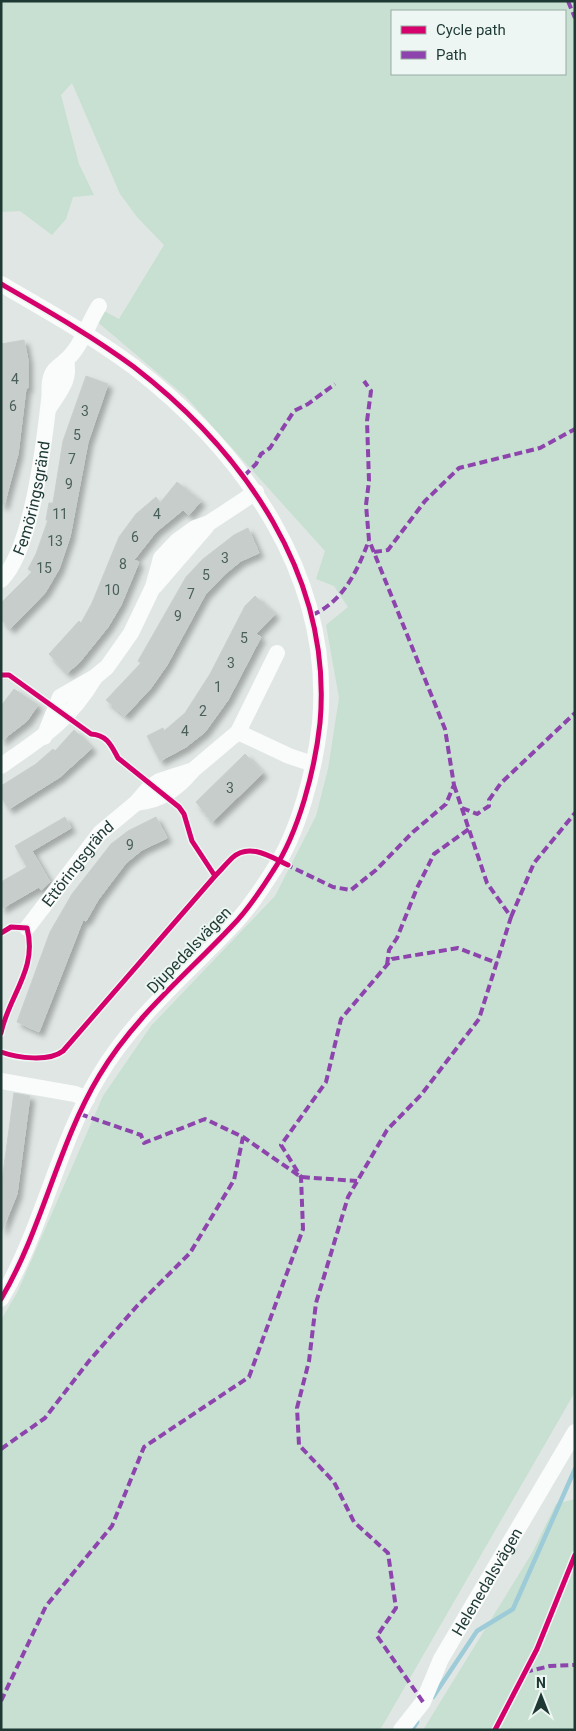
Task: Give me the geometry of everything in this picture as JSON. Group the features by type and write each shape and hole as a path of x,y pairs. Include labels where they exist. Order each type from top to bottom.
{"street":[{"name":"Djupedalsvägen","path":"1,284 85,333 131,365 176,402 204,429 256,492 279,530 295,563 312,615 321,687 318,742 313,764 289,839 274,869 234,924 146,1011 99,1075 87,1099 44,1206 1,1299"},
{"name":"Femöringsgränd","path":"1,580 10,572 18,556 28,525 48,410 63,388 69,371 66,361 85,333 99,306"},
{"path":"1,766 44,736 80,702 96,677 107,667 130,633 153,588 209,523 256,492"},
{"path":"277,653 238,732 289,756 313,764"},
{"name":"Ettöringsgränd","path":"27,928 100,833 136,803 149,801 171,792 193,770 238,732"},
{"path":"1,1081 75,1094 87,1099"},
{"name":"Helenedalsvägen","path":"401,1730 423,1702 441,1660 575,1432"}],"green space":[{"path":"1,1 575,1 575,1392 380,1730 1,1730 1,1320 18,1291 103,1096 151,1026 275,896 316,816 328,769 339,698 326,625 348,607 334,586 316,579 325,551 186,397 94,319 100,309 119,319 164,245 137,217 120,194 72,83 61,95 79,164 94,195 73,197 66,219 52,235 20,211 1,212"},
{"path":"575,1499 575,1730 423,1730 532,1553 556,1504"}],"building":[{"path":"24,340 28,360 28,388 26,388 18,454 4,505 1,505 1,344"},
{"path":"86,376 108,384 88,442 70,537 59,569 45,593 10,629 1,619 1,603 32,572 28,569 36,554 48,520 46,520 49,503 53,503 63,441"},
{"path":"177,482 201,501 189,515 183,510 156,532 134,560 139,562 121,605 108,627 79,663 67,673 49,654 79,621 81,623 92,603 119,537 136,514 156,497 160,503"},
{"path":"248,528 259,553 241,561 225,574 205,595 167,665 151,688 125,716 106,700 141,663 138,661 186,577 203,559 234,535"},
{"path":"255,596 275,614 256,634 261,637 228,700 205,732 186,747 160,761 147,736 163,728 164,731 185,713 210,674 245,606"},
{"path":"14,689 38,705 27,721 1,741 1,706"},
{"path":"74,730 92,748 60,777 9,809 1,797 1,786 36,764 53,749 55,751"},
{"path":"245,754 263,773 212,822 196,802"},
{"path":"65,817 71,828 32,851 50,882 41,890 39,887 1,909 1,882 27,867 15,846"},
{"path":"156,817 167,838 142,850 126,863 98,900 86,921 83,920 39,1032 17,1022 50,932 72,894 111,844 128,831"},
{"path":"14,1093 30,1096 17,1194 2,1231 1,1188"}],"waterway":[{"path":"433,1697 477,1631 513,1609 575,1469"},
{"path":"412,1730 417,1722"}],"marked path":[{"path":"568,1 575,18"},
{"path":"285,864 333,887 351,890 376,870 413,832 446,804 454,785 445,729 369,540 366,505 369,481 367,421 371,391 364,381"},
{"path":"244,476 256,464 261,454 270,448 294,411 308,404 335,384"},
{"path":"374,552 388,550 425,501 459,468 540,448 575,429"},
{"path":"312,615 332,602 348,584 360,563 369,540"},
{"path":"462,808 477,814 489,806 489,800 501,783 575,713"},
{"path":"423,1702 377,1636 396,1608 388,1553 354,1522 334,1482 299,1445 297,1408 309,1361 316,1303 348,1197 387,1130 421,1095 479,1019 511,917 487,883 454,785"},
{"path":"511,917 534,863 575,813"},
{"path":"387,965 389,950 397,938 417,888 434,854 469,829"},
{"path":"1,1701 46,1606 112,1526 144,1447 249,1377 303,1229 301,1177 281,1145 326,1082 341,1019 392,959 458,948 497,963"},
{"path":"80,1114 141,1135 144,1143 205,1119 243,1137 301,1177 357,1181"},
{"path":"1,1449 45,1418 89,1361 137,1306 190,1253 234,1180 243,1137"},
{"path":"525,1672 550,1666 575,1665"}],"cycle path":[{"path":"1,284 85,334 134,367 174,401 211,438 245,478 273,522 296,569 312,618 320,669 318,741 310,780 291,838 264,886 243,914 144,1016 99,1076 72,1130 28,1245 1,1299"},
{"path":"1,675 9,675 91,734 101,736 111,745 118,758 179,807 184,814 192,841 215,876 232,858 246,851 260,852 288,865"},
{"path":"1,1052 16,1056 42,1058 50,1057 63,1051 215,876"},
{"path":"1,933 11,927 27,928 29,943 26,969 1,1033"},
{"path":"495,1730 537,1649 575,1555"}]}
